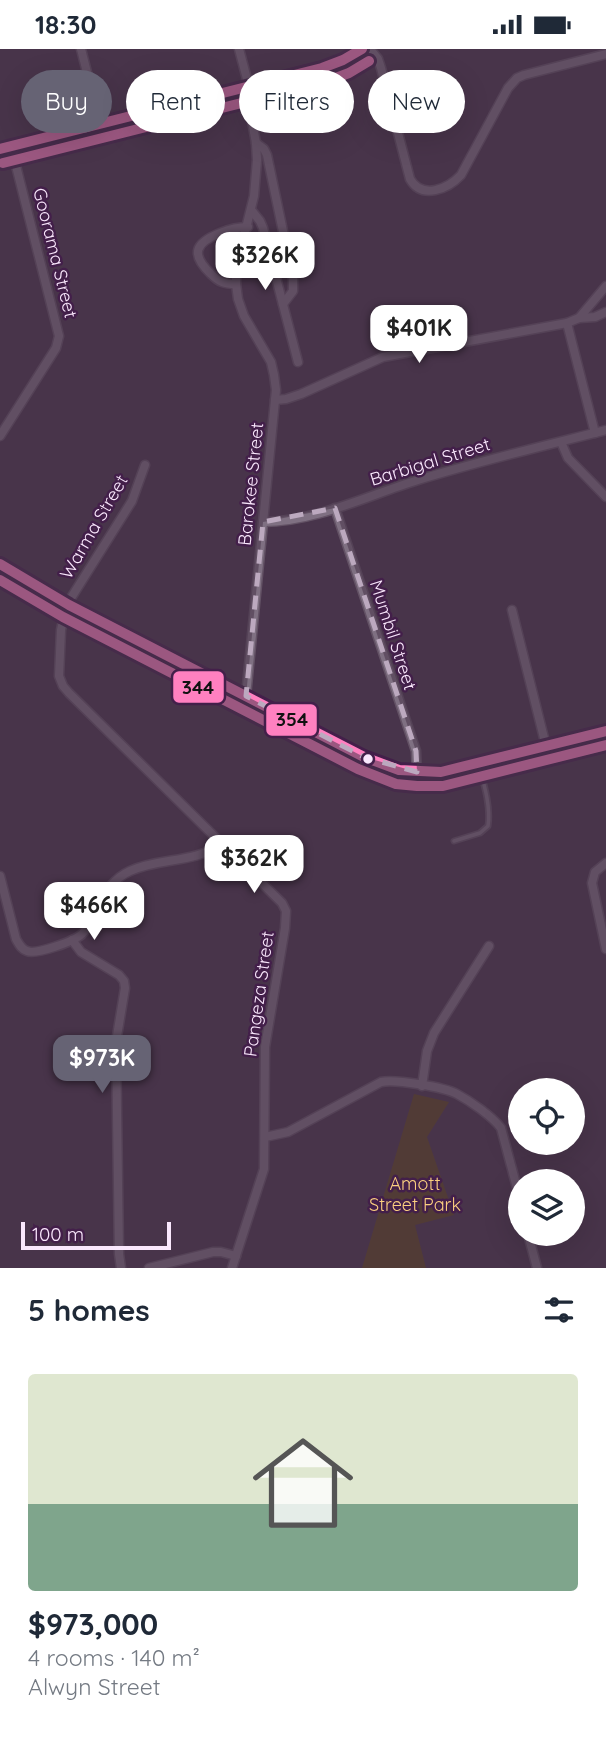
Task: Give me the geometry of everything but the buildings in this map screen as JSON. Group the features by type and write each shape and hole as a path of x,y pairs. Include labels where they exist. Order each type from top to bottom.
{"street":[{"path":"81,49 86,70"},
{"name":"Barokee Street","path":"239,49 245,70"},
{"path":"314,70 343,60 362,49"},
{"path":"370,49 381,68 410,179 419,190 428,191 451,184 461,174 508,88 517,78 606,54"},
{"path":"112,120 239,89"},
{"path":"0,149 62,133"},
{"name":"Barokee Street","path":"246,696 275,400 271,362 244,316 236,284 236,268 257,175 254,133"},
{"name":"Barokee Street","path":"256,143 267,155 293,279 293,291 283,304"},
{"name":"Goorama Street","path":"0,436 56,348 59,336 12,146"},
{"name":"Barokee Street","path":"251,211 264,228 298,362"},
{"path":"236,284 223,284 217,279 201,264 197,250 207,239 234,228 247,227"},
{"path":"579,318 606,286"},
{"path":"275,400 301,394 383,357 567,323 606,312"},
{"path":"567,323 595,433"},
{"name":"Barbigal Street","path":"263,523 280,522 335,508 418,480 606,430"},
{"path":"561,442 568,458 606,497"},
{"name":"Warma Street","path":"69,605 132,502 145,465"},
{"name":"Mumbil Street","path":"335,508 416,751 417,772"},
{"path":"0,564 69,605 376,762 399,770 441,772 606,731"},
{"name":"Pangeza Street","path":"69,605 61,630 59,671 63,687 282,903 286,911 265,1047 264,1169 232,1268"},
{"path":"512,610 546,746"},
{"path":"0,876 15,934 22,948 32,952 72,940 84,932 103,896 123,875 147,865 197,856 222,843"},
{"path":"606,863 595,872 592,883 606,949"},
{"path":"72,940 81,952 116,972 124,981 116,1051 121,1268"},
{"path":"422,1086 427,1051 434,1033 489,946"},
{"path":"265,1137 288,1132 381,1082 391,1080 456,1093 498,1124 512,1169"},
{"path":"531,1246 537,1268"},
{"path":"149,1268 213,1252 236,1256"}],"lane":[{"path":"454,841 480,833 488,826 486,796 478,764"}],"highlighted area":[{"path":"335,508 416,751 417,772 364,757 246,696 263,522"}],"green space":[{"name":"Amott Street Park","path":"414,1094 449,1102 427,1137 454,1215 415,1225 426,1268 362,1268"}],"transit line":[{"name":"354","path":"0,149 322,68 362,49"},
{"path":"3,163 325,82 349,73 369,61"},
{"name":"354","path":"0,564 69,605 364,757 399,770 441,772 606,731"},
{"name":"344","path":"0,580 63,617 358,769 396,784 443,786 606,745"}]}
